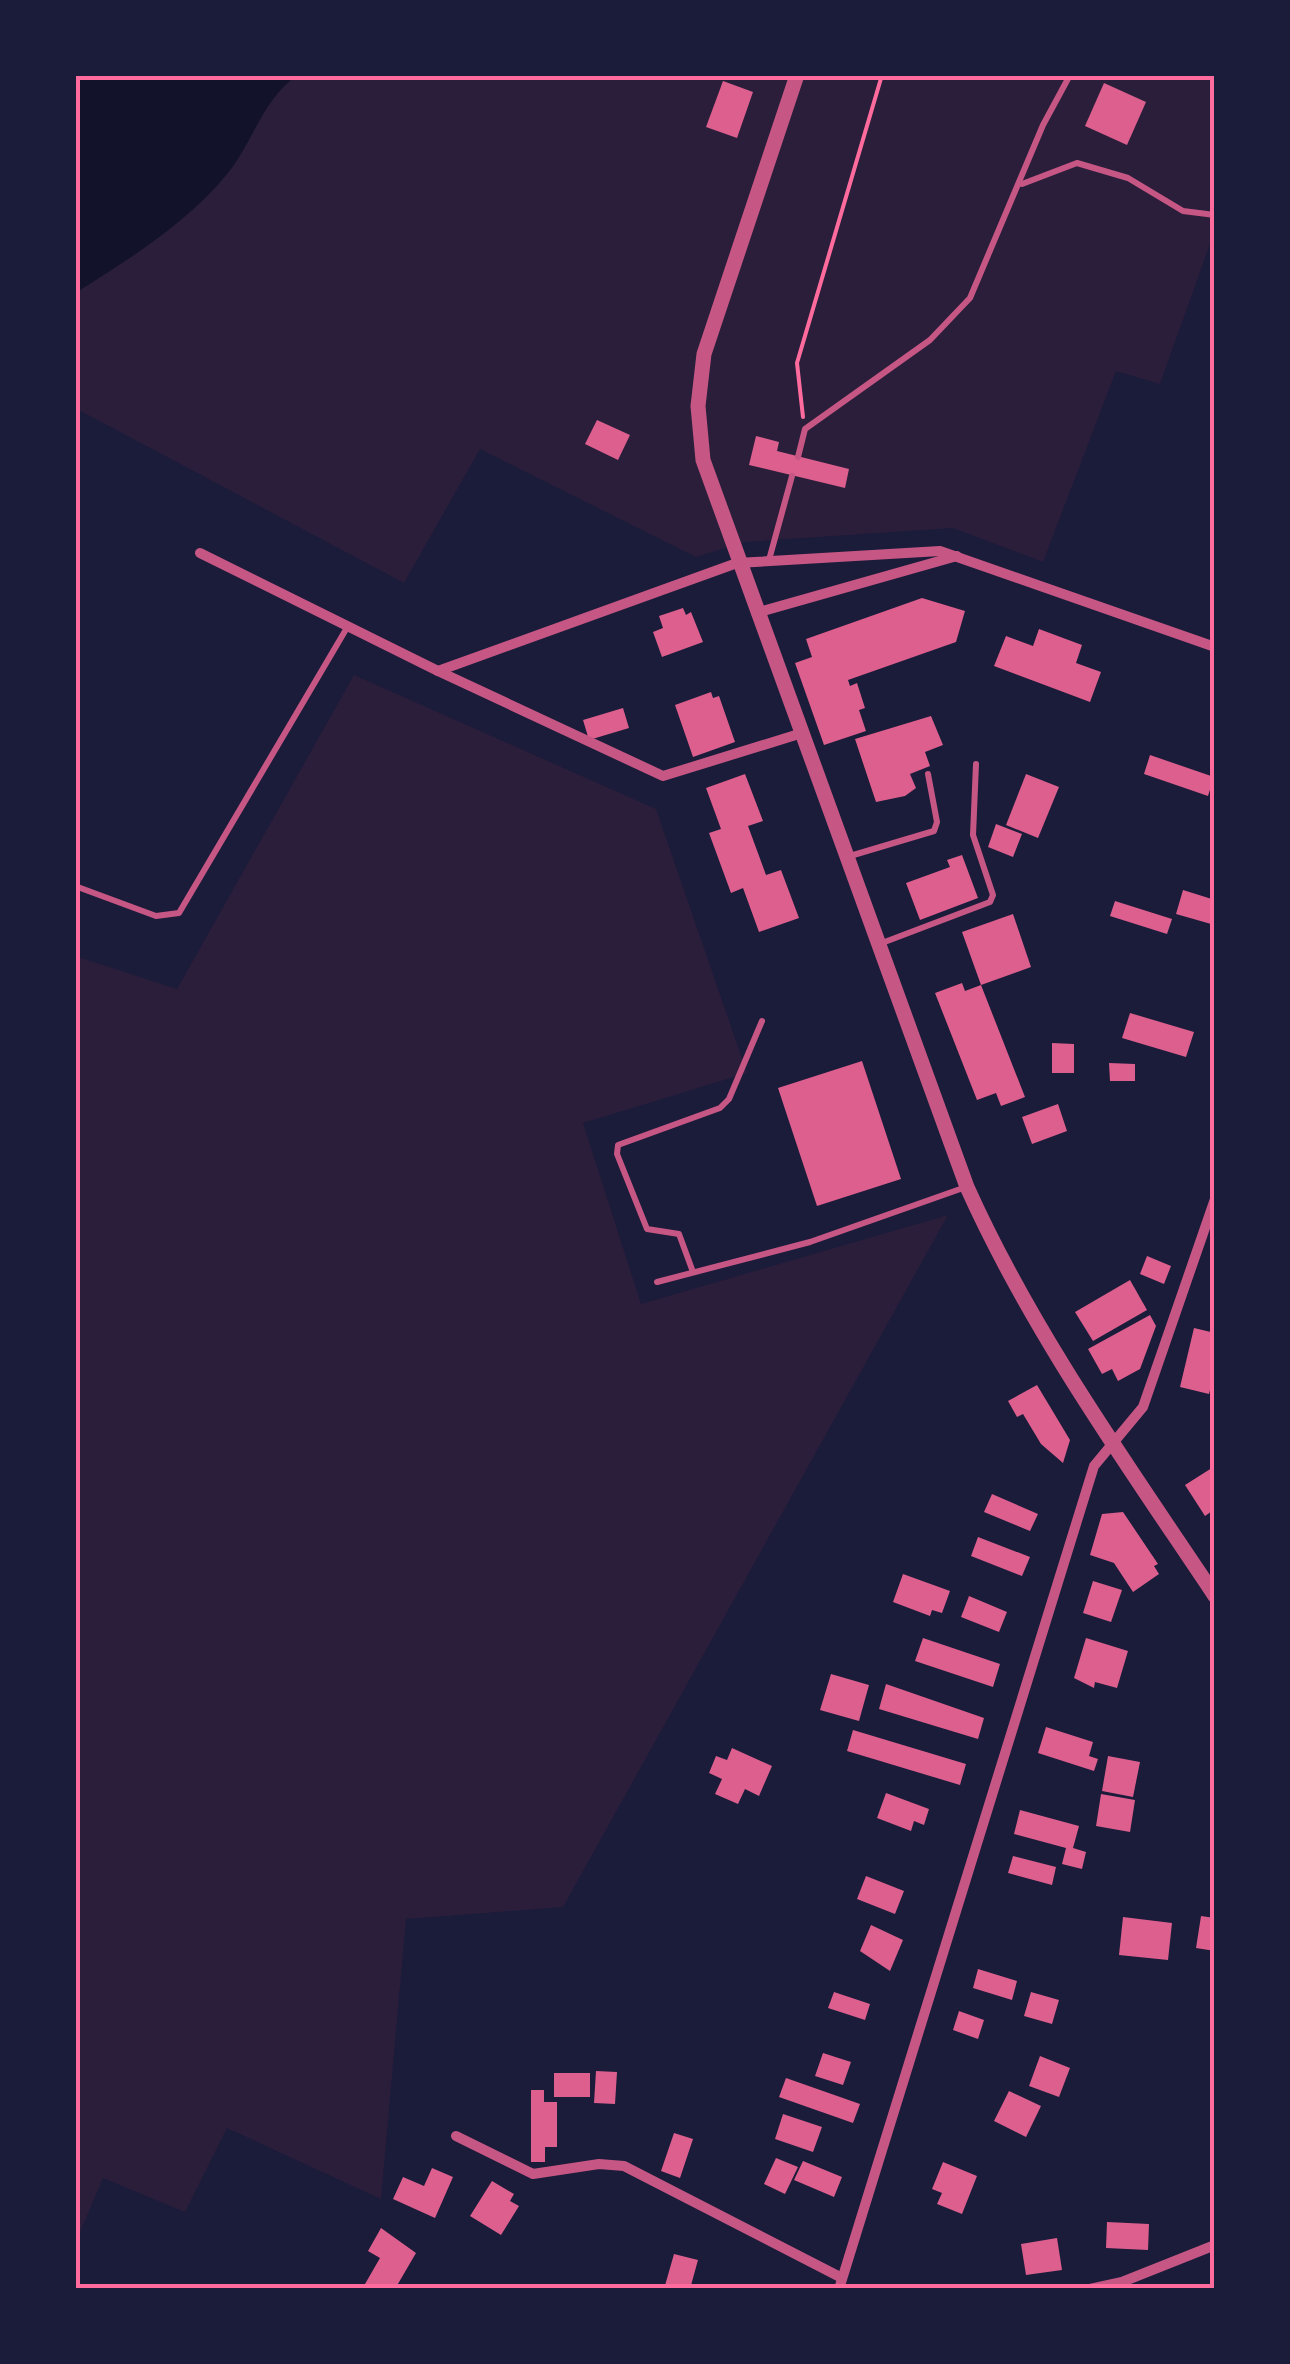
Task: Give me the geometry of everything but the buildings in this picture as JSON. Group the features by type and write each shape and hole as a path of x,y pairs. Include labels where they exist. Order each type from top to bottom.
{"street":[{"path":"796,75 698,378 703,460 737,563 966,1186 1021,1293 1112,1441 1215,1596"},
{"path":"438,671 737,563 940,551 964,555 1215,648"},
{"path":"200,553 438,671 663,776 800,734"},
{"path":"756,613 964,555"},
{"path":"456,2136 532,2174 599,2164 624,2166 841,2284 1094,1466 1144,1407 1215,1199"},
{"path":"1090,2289 1122,2282 1215,2245"}],"lane":[{"path":"798,457 805,430 930,340 970,298 1043,125 1070,75"},
{"path":"1020,185 1076,164 1128,178 1182,212 1215,215"},
{"path":"769,561 792,476"},
{"path":"75,886 156,916 179,913 348,626"},
{"path":"876,944 990,902 993,895 973,834 976,764"},
{"path":"844,857 934,831 937,822 928,774"},
{"path":"694,1272 679,1234 647,1228 617,1154 618,1145 720,1108 729,1099 762,1020"},
{"path":"657,1282 810,1242 966,1186"}],"path":[{"path":"805,430 797,362 882,75"}],"shaded area":[{"path":"75,75 298,75 276,95 236,162 211,192 156,240 75,293"},
{"path":"298,75 1215,75 1215,230 1160,384 1116,371 1043,562 953,528 745,542 696,557 480,449 404,583 75,408 75,293 156,239 211,192 236,162 276,95"},
{"path":"354,675 656,809 747,1073 583,1123 641,1304 948,1215 563,1907 406,1919 381,2199 227,2128 185,2212 103,2178 75,2244 75,956 177,989"}]}
